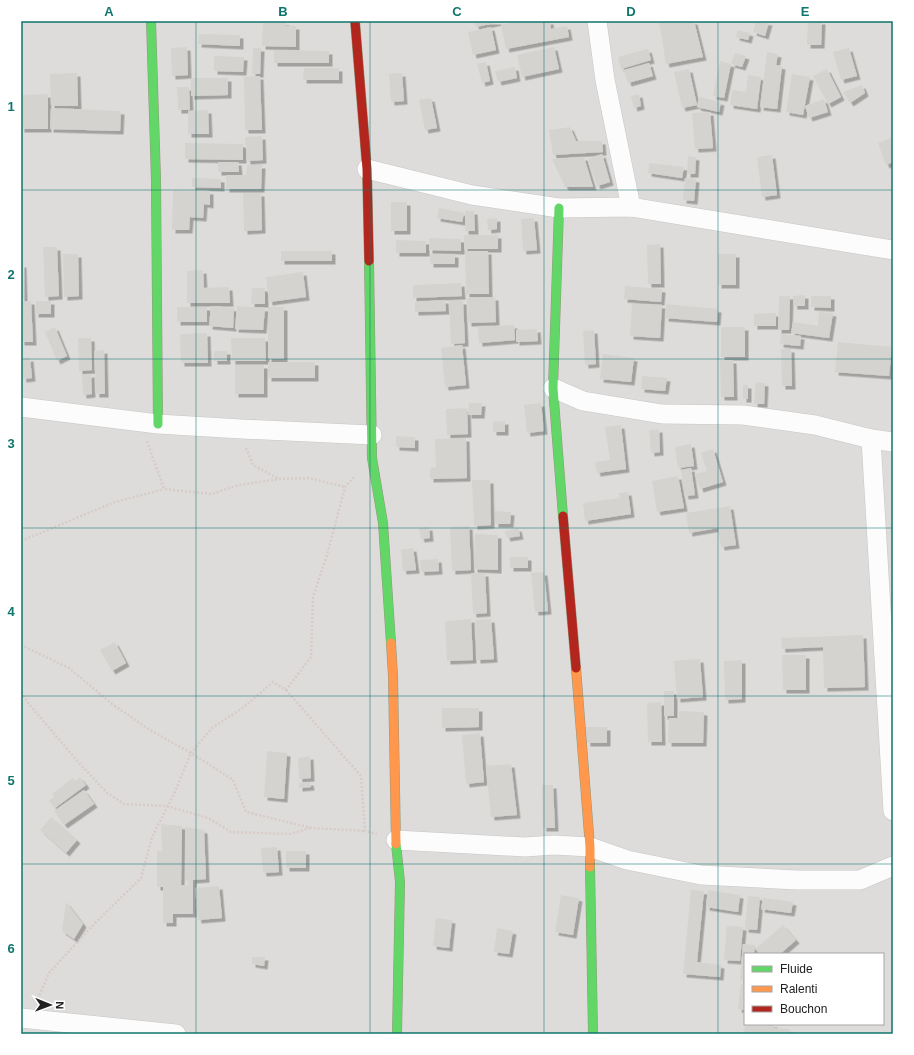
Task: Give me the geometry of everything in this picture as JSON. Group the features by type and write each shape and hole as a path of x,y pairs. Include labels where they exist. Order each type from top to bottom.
{"street":[{"path":"149,423 156,180 151,21"},
{"path":"355,21 367,169 372,458 384,523 393,676 396,840 400,882 397,1034"},
{"path":"597,21 605,80 631,207"},
{"path":"367,169 472,195 559,208 631,207 893,250"},
{"path":"559,208 553,388 590,847 593,1034"},
{"path":"553,388 583,401 662,414 743,415 815,425 871,439 893,442"},
{"path":"21,407 149,423 241,429 372,434"},
{"path":"871,439 893,811"},
{"path":"396,840 525,847 554,845 590,847 627,860 701,875 797,880 860,880 893,866"},
{"path":"26,1018 176,1034"}],"path":[{"path":"149,423 164,489"},
{"path":"241,429 242,440 253,465 279,479"},
{"path":"286,690 311,657 313,597 327,555 345,487 372,458"},
{"path":"21,541 115,502 164,489 211,494 239,485 279,479 309,478 345,487"},
{"path":"21,645 69,668 112,704 150,730 233,780 246,812 312,828 365,831 396,840"},
{"path":"26,1018 48,973 95,923 141,878 152,838 191,754 212,728 244,707 273,682 286,690 361,776 365,831"},
{"path":"21,692 28,703 79,763 107,793 124,804 167,806 208,818 231,832 290,834 312,828"}],"shaded area":[{"path":"21,21 893,21 893,1034 21,1034"}],"building":[{"path":"474,21 499,21 499,22 476,27"},
{"path":"520,21 550,21 551,29 567,26 569,37 506,49 501,25"},
{"path":"659,21 694,21 703,57 666,64"},
{"path":"756,21 769,22 765,36 753,32"},
{"path":"808,21 822,21 821,45 807,45"},
{"path":"263,22 286,22 286,26 296,26 296,47 262,46"},
{"path":"491,27 496,50 473,55 468,32"},
{"path":"738,30 750,33 748,40 736,37"},
{"path":"199,34 240,35 240,46 198,44"},
{"path":"187,47 188,75 172,76 171,48"},
{"path":"554,47 559,69 522,77 517,55"},
{"path":"253,48 261,48 260,74 252,74"},
{"path":"849,48 857,76 841,80 833,52"},
{"path":"648,49 651,60 621,69 618,57"},
{"path":"274,50 329,51 329,63 274,63"},
{"path":"767,52 778,54 776,65 782,66 777,109 760,107"},
{"path":"735,53 746,56 742,67 731,64"},
{"path":"214,56 244,57 243,72 214,71"},
{"path":"720,61 731,64 724,98 713,96"},
{"path":"486,62 490,81 482,83 477,64"},
{"path":"649,63 653,76 628,83 624,70"},
{"path":"515,67 517,78 498,82 495,71"},
{"path":"304,68 339,68 339,80 303,80"},
{"path":"689,69 697,105 682,108 674,72"},
{"path":"827,69 841,97 828,104 813,76"},
{"path":"77,73 78,106 51,106 50,74"},
{"path":"402,73 404,101 391,102 389,74"},
{"path":"792,74 810,77 803,115 786,112"},
{"path":"748,75 761,77 757,109 730,105 732,90 746,92"},
{"path":"260,76 262,130 245,130 244,77"},
{"path":"191,78 228,78 228,95 191,96"},
{"path":"862,85 865,93 850,103 843,92"},
{"path":"177,87 189,87 190,110 178,110"},
{"path":"48,94 48,129 21,129 21,95"},
{"path":"639,94 641,106 634,108 631,96"},
{"path":"699,97 721,102 719,112 697,107"},
{"path":"431,98 437,128 425,130 419,100"},
{"path":"824,99 828,112 809,118 805,106"},
{"path":"51,108 121,111 120,131 50,129"},
{"path":"208,110 209,134 188,134 188,111"},
{"path":"710,112 713,148 695,149 692,113"},
{"path":"570,127 576,141 602,141 603,152 553,155 549,130"},
{"path":"262,136 263,160 247,161 245,137"},
{"path":"893,137 893,162 886,165 878,143"},
{"path":"185,143 243,144 243,160 185,159"},
{"path":"602,154 610,182 597,186 588,159"},
{"path":"772,155 777,195 762,197 757,157"},
{"path":"688,156 696,157 695,174 687,174"},
{"path":"584,157 593,187 565,187 552,159"},
{"path":"218,162 238,162 239,172 218,172"},
{"path":"649,163 684,167 682,178 648,173"},
{"path":"247,165 262,165 261,189 226,189 226,175 246,175"},
{"path":"192,178 221,179 221,188 192,187"},
{"path":"685,178 696,179 694,201 683,200"},
{"path":"173,190 210,191 210,205 204,204 203,218 190,217 189,230 172,230"},
{"path":"243,193 261,193 262,230 244,231"},
{"path":"391,202 407,202 407,231 391,231"},
{"path":"439,208 464,213 462,222 437,218"},
{"path":"465,211 474,211 475,231 465,231"},
{"path":"497,218 497,229 488,230 487,219"},
{"path":"534,218 537,250 523,251 521,219"},
{"path":"464,235 498,235 498,249 464,249"},
{"path":"429,238 461,239 461,251 429,250"},
{"path":"396,240 426,241 426,253 396,253"},
{"path":"660,244 661,284 648,284 647,245"},
{"path":"43,247 57,247 59,296 45,297"},
{"path":"281,251 332,251 332,261 281,261"},
{"path":"465,251 488,251 489,294 466,294"},
{"path":"63,254 78,254 79,296 64,297"},
{"path":"430,254 455,254 455,264 430,264"},
{"path":"718,254 736,254 736,285 718,285"},
{"path":"21,264 23,264 24,298 21,298"},
{"path":"203,270 204,288 229,287 230,303 187,303 187,271"},
{"path":"303,272 306,297 269,302 266,277"},
{"path":"461,283 462,296 413,298 413,285"},
{"path":"625,286 662,289 661,302 624,299"},
{"path":"252,288 265,288 265,304 251,304"},
{"path":"805,295 805,306 794,306 793,296"},
{"path":"779,296 790,296 789,330 778,330"},
{"path":"811,296 831,296 831,308 811,307"},
{"path":"495,297 496,322 468,323 467,298"},
{"path":"445,300 446,311 415,312 415,302"},
{"path":"21,301 31,301 33,342 21,342"},
{"path":"36,301 51,301 51,314 35,314"},
{"path":"449,301 463,301 465,343 451,344"},
{"path":"632,304 662,305 660,338 630,336"},
{"path":"666,304 718,309 717,322 665,318"},
{"path":"211,306 234,308 233,328 209,326"},
{"path":"237,306 265,308 263,330 235,329"},
{"path":"177,307 207,307 207,322 177,322"},
{"path":"268,307 284,307 284,359 268,359"},
{"path":"819,312 833,313 829,338 791,333 793,322 818,326"},
{"path":"776,313 776,326 754,326 754,314"},
{"path":"514,325 515,340 479,343 478,327"},
{"path":"55,327 67,356 57,361 45,332"},
{"path":"721,327 745,327 745,357 721,357"},
{"path":"537,329 538,341 516,342 516,330"},
{"path":"594,330 596,364 585,365 583,331"},
{"path":"207,333 208,363 181,363 180,334"},
{"path":"781,334 801,336 800,346 780,344"},
{"path":"78,338 91,338 92,370 79,371"},
{"path":"231,338 265,338 266,361 232,361"},
{"path":"838,342 892,347 889,376 835,372"},
{"path":"462,345 466,385 445,387 441,348"},
{"path":"781,349 791,349 792,386 782,386"},
{"path":"104,350 105,394 96,394 94,351"},
{"path":"214,351 227,351 227,361 214,361"},
{"path":"603,354 634,358 631,382 600,379"},
{"path":"30,358 32,378 23,379 21,359"},
{"path":"720,360 733,360 734,397 721,397"},
{"path":"268,362 315,362 315,378 268,378"},
{"path":"235,365 264,365 264,394 235,394"},
{"path":"91,374 92,394 83,395 82,375"},
{"path":"642,376 667,378 665,391 641,389"},
{"path":"756,382 765,383 764,404 754,404"},
{"path":"743,385 748,385 748,399 743,399"},
{"path":"469,403 482,403 481,415 468,415"},
{"path":"541,403 544,431 527,433 524,405"},
{"path":"467,408 468,434 447,435 446,409"},
{"path":"505,421 505,432 493,432 493,422"},
{"path":"621,425 626,469 597,473 595,462 610,460 605,427"},
{"path":"659,429 660,452 651,453 649,430"},
{"path":"396,436 415,437 415,448 396,447"},
{"path":"466,438 467,478 430,479 430,468 436,467 435,439"},
{"path":"691,444 694,466 678,468 675,447"},
{"path":"713,449 723,482 700,489 695,474 707,471 701,453"},
{"path":"691,468 695,495 685,496 681,470"},
{"path":"678,476 684,508 657,512 652,481"},
{"path":"472,480 490,480 491,525 474,526"},
{"path":"628,492 631,514 585,521 583,503 620,498 619,493"},
{"path":"730,506 736,545 721,547 718,528 689,533 686,513"},
{"path":"495,511 511,512 510,524 495,524"},
{"path":"469,526 471,570 452,571 450,527"},
{"path":"429,527 430,538 421,539 419,528"},
{"path":"518,528 520,536 507,538 505,531"},
{"path":"475,534 498,535 498,570 474,569"},
{"path":"413,548 416,570 403,571 401,550"},
{"path":"510,557 528,557 528,568 510,568"},
{"path":"438,559 439,571 421,572 420,560"},
{"path":"544,572 548,611 535,612 531,573"},
{"path":"471,573 485,573 487,613 473,614"},
{"path":"471,619 473,660 447,661 445,621"},
{"path":"491,619 494,659 477,660 475,620"},
{"path":"863,635 865,687 824,688 823,647 782,649 781,638"},
{"path":"115,642 126,663 112,671 100,650"},
{"path":"782,655 806,655 806,690 783,690"},
{"path":"700,659 703,697 677,699 674,661"},
{"path":"742,660 742,699 725,700 724,661"},
{"path":"664,691 674,691 674,716 664,716"},
{"path":"661,702 662,742 648,742 647,703"},
{"path":"442,708 479,708 479,727 442,728"},
{"path":"679,711 704,712 703,743 668,743 669,718 679,718"},
{"path":"586,727 607,727 607,743 587,743"},
{"path":"480,733 484,782 466,784 462,735"},
{"path":"267,751 287,753 284,799 264,797"},
{"path":"310,756 311,778 299,779 298,758"},
{"path":"511,764 517,815 491,817 486,766"},
{"path":"80,777 86,785 55,808 49,801 54,797 52,794 73,778 75,781"},
{"path":"310,782 311,787 299,788 299,783"},
{"path":"542,785 553,785 555,828 543,828"},
{"path":"84,790 94,804 64,825 54,811"},
{"path":"51,817 77,840 66,853 40,830"},
{"path":"161,824 182,826 181,885 189,885 188,881 185,880 185,827 204,830 206,879 193,880 193,914 173,914 173,923 163,923 163,887 157,887 157,851 162,851"},
{"path":"277,847 279,872 263,873 261,848"},
{"path":"286,851 306,851 306,868 286,868"},
{"path":"219,886 222,918 198,920 195,888"},
{"path":"691,890 704,891 697,962 721,965 720,977 683,974"},
{"path":"708,890 740,895 738,912 706,907"},
{"path":"561,895 579,898 573,935 555,932"},
{"path":"748,896 760,897 757,930 745,929"},
{"path":"763,898 793,902 791,913 761,909"},
{"path":"66,902 83,924 74,939 62,931"},
{"path":"436,918 452,920 449,948 433,946"},
{"path":"783,925 796,940 781,953 759,953 755,949"},
{"path":"727,926 743,927 740,961 724,960"},
{"path":"497,928 513,931 509,954 494,952"},
{"path":"743,944 755,945 754,953 744,953 744,981 740,980"},
{"path":"252,957 265,957 264,966 252,964"},
{"path":"741,984 744,984 744,1010 738,1009"},
{"path":"745,1025 774,1025 774,1028 790,1029 790,1034 744,1034"}],"traffic: fast":[{"path":"151,21 156,180 158,424"},
{"path":"559,208 553,388 563,516"},
{"path":"369,261 372,458 383,523 391,643"},
{"path":"396,844 400,882 397,1034"},
{"path":"590,867 593,1034"}],"traffic: slow":[{"path":"391,643 396,844"},
{"path":"576,668 590,847 590,867"}],"traffic: jam":[{"path":"355,21 367,169 369,261"},
{"path":"563,516 576,668"}]}
